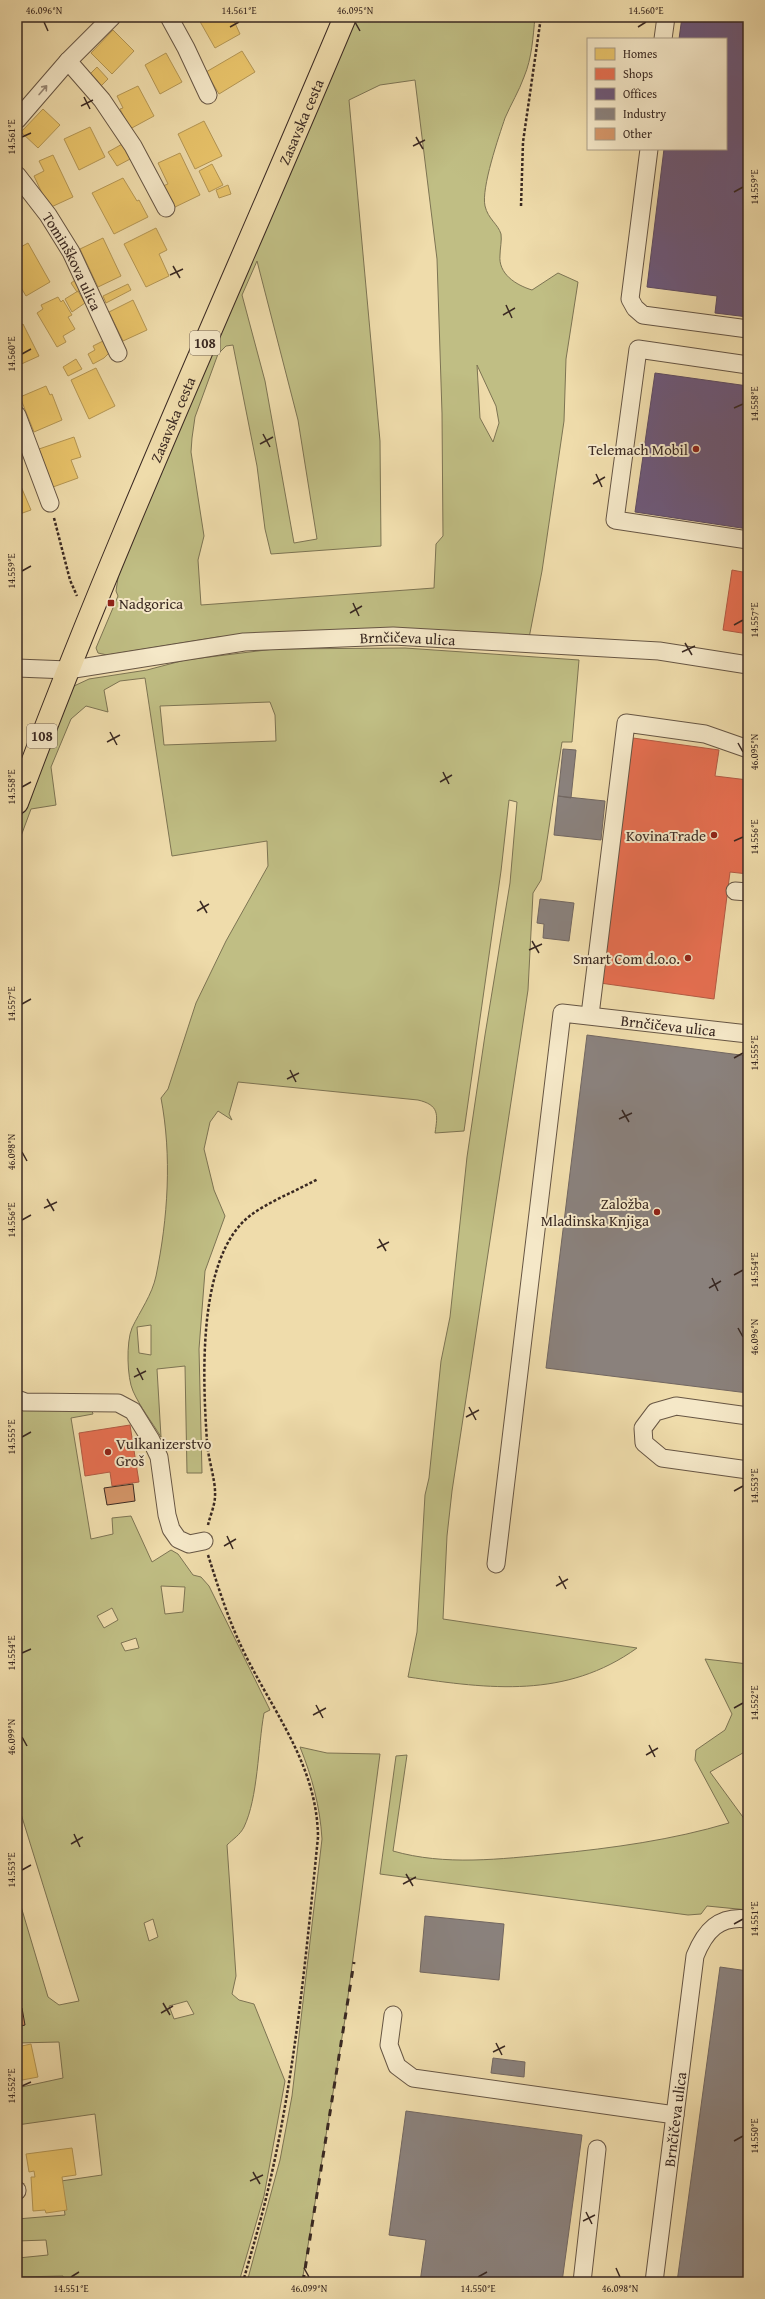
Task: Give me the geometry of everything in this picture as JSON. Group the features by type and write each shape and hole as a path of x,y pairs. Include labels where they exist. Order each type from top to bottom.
{"main road":[{"name":"Zasavska cesta","path":"17,803 68,670 194,368 345,17"}],"street":[{"path":"17,120 68,61 112,17"},
{"path":"169,17 186,48 208,95"},
{"path":"663,38 666,17"},
{"path":"68,61 102,100 133,146 166,208"},
{"path":"649,150 630,299 643,315 748,329"},
{"name":"Tominškova ulica","path":"17,175 48,215 71,252 118,353"},
{"path":"748,365 638,350 615,520 748,540"},
{"path":"17,415 50,503"},
{"name":"Brnčičeva ulica","path":"17,668 68,670 244,642 394,636 659,651 748,665"},
{"path":"590,1015 626,723 705,734 748,749"},
{"name":"Brnčičeva ulica","path":"496,1564 562,1013 748,1034"},
{"path":"17,1399 25,1402 118,1402 133,1411 152,1440 159,1457 167,1516 171,1530 178,1539 189,1544 204,1541"},
{"path":"748,1416 676,1406 655,1412 643,1428 644,1443 662,1458 748,1470"},
{"name":"Brnčičeva ulica","path":"654,2282 694,1956 702,1937 718,1923 740,1918 748,1919"},
{"path":"392,2015 389,2045 397,2066 413,2078 675,2115"},
{"path":"582,2282 597,2149"}],"path":[{"path":"521,206 523,142 541,17"},
{"path":"50,503 70,580 77,596 76,602"},
{"path":"243,2282 267,2194 284,2111 304,1975 318,1837 318,1815 303,1762 234,1631 204,1541 216,1496 207,1456 203,1385 208,1309 219,1260 233,1235 251,1215 318,1179"}],"shaded area":[{"path":"353,17 535,17 532,47 527,70 502,126 488,175 484,198 486,211 498,227 501,234 500,262 509,278 514,282 532,290 558,273 578,282 566,359 564,421 542,571 529,638 218,637 107,655 98,653 96,648 118,596 116,591 121,558","holes":["415,80 437,259 442,413 443,536 436,544 434,588 201,605 198,560 204,536 191,452 192,438 195,417 218,354 226,346 233,345 257,466 265,529 271,554 381,546 380,441 349,100 380,85","257,261 298,420 317,539 294,543 265,381 242,295","477,365 496,406 499,423 493,442 480,418"]},
{"path":"405,648 579,660 572,742 562,742 541,880 533,893 528,990 452,1491 447,1536 443,1619 637,1648 610,1664 583,1676 555,1683 498,1687 468,1685 408,1677 417,1632 425,1495 429,1478 441,1361 450,1317 467,1157 510,883 517,802 509,800 501,871 464,1131 435,1133 437,1121 436,1111 430,1105 418,1100 238,1082 229,1114 232,1120 218,1111 210,1122 204,1149 214,1190 225,1216 205,1271 199,1349 202,1473 187,1473 185,1366 157,1369 161,1437 139,1403 131,1385 128,1360 130,1334 154,1283 160,1254 166,1209 167,1142 161,1098 168,1089 196,1003 226,941 268,866 267,841 172,856 145,678 120,681 104,690 108,712 86,706 71,719 51,767 56,805 31,809 17,847 17,828 64,701 74,686 89,679 147,670 185,660 274,649","holes":["270,702 275,715 276,741 164,745 160,706","151,1325 151,1355 139,1353 137,1327"]},
{"path":"17,1405 92,1411 93,1414 71,1418 91,1539 113,1534 112,1518 131,1516 152,1562 171,1550 178,1554 193,1575 201,1577 209,1586 270,1710 264,1713 255,1787 249,1815 242,1830 227,1845 236,1976 232,1994 239,2000 254,2004 285,2081 264,2196 239,2282 64,2282 63,2276 19,2277 18,2258 48,2255 46,2240 17,2241 17,2219 65,2215 61,2181 102,2175 95,2114 17,2125 17,2088 63,2078 59,2042 17,2043 17,1893 48,1997 59,2005 79,2001 17,1801","holes":["161,1586 185,1587 183,1612 165,1614","112,1608 118,1620 104,1628 97,1616","136,1638 139,1648 125,1651 121,1643","153,1919 158,1937 149,1941 144,1923","187,2001 194,2014 174,2019 169,2006"]},
{"path":"705,1659 748,1664 748,1750 710,1772 748,1824 748,1910 707,1906 701,1914 688,1915 380,1874 396,1756 407,1755 393,1851 413,1856 453,1860 473,1860 553,1854 642,1843 729,1823 695,1760 696,1750 725,1730 732,1714"},
{"path":"300,1747 327,1753 380,1754 345,2019 302,2282 247,2282 280,2160 292,2096 322,1839 315,1792"}],"building: Homes":[{"path":"17,17 27,17 17,27"},
{"path":"235,17 236,20 234,21 240,34 215,48 198,18"},
{"path":"113,30 134,51 112,74 91,53"},
{"path":"242,51 255,72 219,94 206,72"},
{"path":"166,53 182,82 160,94 145,65"},
{"path":"97,67 108,79 98,89 87,77"},
{"path":"138,86 154,116 130,129 120,109 123,108 117,96"},
{"path":"43,109 60,125 38,148 21,132"},
{"path":"204,121 222,156 195,169 178,134"},
{"path":"90,127 105,157 79,170 64,139"},
{"path":"124,143 132,158 117,166 108,152"},
{"path":"180,153 200,195 173,208 163,186 168,184 158,163"},
{"path":"53,155 73,197 49,208 34,176 44,171 39,161"},
{"path":"212,164 223,185 209,192 199,171"},
{"path":"123,178 137,201 139,200 148,217 114,234 92,193"},
{"path":"228,185 231,194 219,198 216,190"},
{"path":"156,228 167,250 159,254 169,276 146,287 124,244"},
{"path":"103,238 121,276 98,287 80,249"},
{"path":"28,243 50,282 26,296 17,281 17,249"},
{"path":"78,278 83,288 77,292 71,283"},
{"path":"128,284 131,290 106,303 103,296"},
{"path":"78,291 85,303 72,312 65,299"},
{"path":"58,297 61,302 63,300 72,315 68,317 75,329 63,336 66,342 57,347 37,313 43,309 41,305"},
{"path":"133,300 147,330 123,341 109,312"},
{"path":"23,324 39,356 17,366 17,327"},
{"path":"107,339 112,350 104,358 93,364 88,354 95,350 93,346"},
{"path":"76,359 82,369 68,376 63,367"},
{"path":"96,368 115,406 89,419 71,380"},
{"path":"46,386 50,395 52,394 62,420 34,432 20,397"},
{"path":"74,437 81,457 71,460 78,478 53,487 39,449"},
{"path":"17,477 31,510 17,515"},
{"path":"31,2044 38,2077 17,2081 17,2047"},
{"path":"72,2148 76,2175 62,2177 67,2210 46,2213 45,2210 33,2211 31,2177 35,2177 34,2171 29,2172 26,2154"}],"building: Shops":[{"path":"732,570 748,573 748,634 723,630"},
{"path":"633,738 719,750 715,776 748,780 748,874 730,872 714,999 600,983"},
{"name":"Vulkanizerstvo Groš","path":"130,1425 139,1482 112,1486 110,1472 85,1476 79,1433"}],"building: Offices":[{"path":"682,17 748,17 748,317 715,313 717,296 647,287 664,150 727,150 727,38 679,38"},
{"name":"Telemach Mobil","path":"655,373 748,386 748,529 635,512"}],"building: Industry":[{"path":"563,749 576,750 571,798 558,796"},
{"path":"558,796 605,801 601,840 554,835"},
{"path":"540,899 574,903 569,941 543,938 544,924 537,923"},
{"name":"Založba Mladinska Knjiga","path":"587,1035 748,1056 748,1393 546,1368"},
{"path":"748,1624 748,1648 745,1647"},
{"path":"425,1916 504,1924 499,1980 420,1972"},
{"path":"720,1967 748,1971 748,2282 677,2282"},
{"path":"493,2058 525,2062 524,2077 491,2073"},
{"path":"406,2111 582,2135 562,2282 420,2282 426,2240 389,2235"}],"building: Other":[{"path":"133,1484 135,1501 107,1505 104,1488"},
{"path":"22,2008 25,2025 17,2027 17,2009"}],"railway":[{"path":"303,2282 354,1962"}],"place":[{"name":"Telemach Mobil","path":"696,449"},
{"name":"Nadgorica","path":"111,603"},
{"name":"KovinaTrade","path":"714,835"},
{"name":"Smart Com d.o.o.","path":"688,958"},
{"name":"Založba Mladinska Knjiga","path":"657,1212"},
{"name":"Vulkanizerstvo Groš","path":"108,1452"}]}
